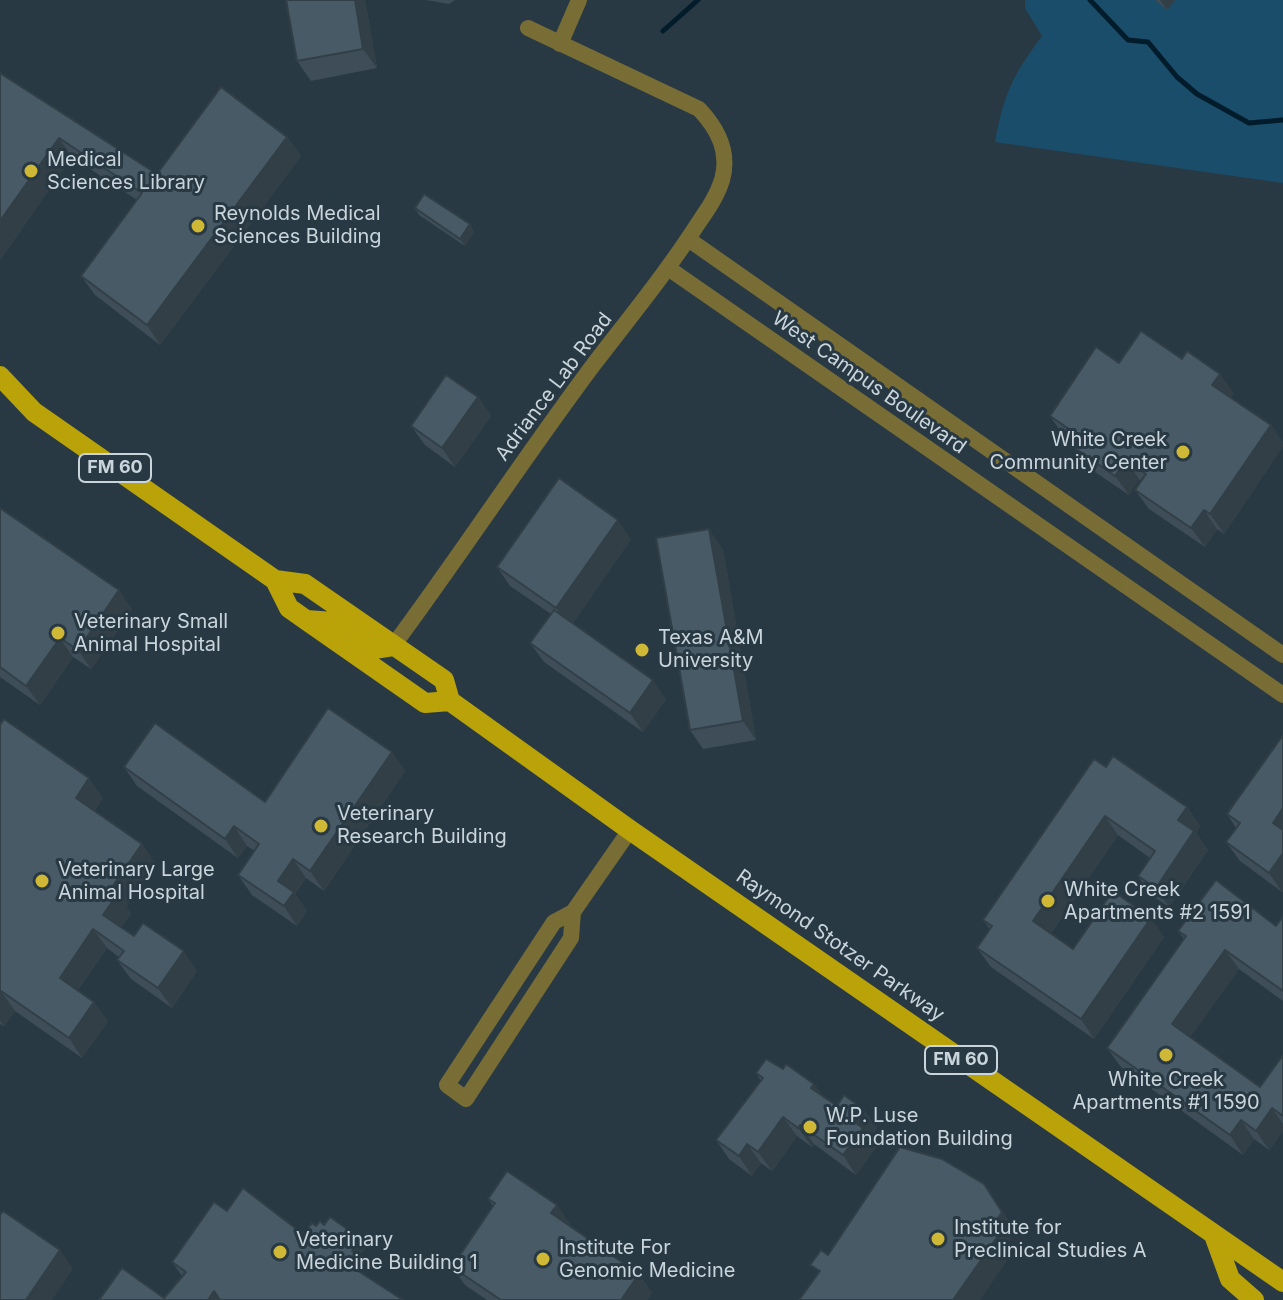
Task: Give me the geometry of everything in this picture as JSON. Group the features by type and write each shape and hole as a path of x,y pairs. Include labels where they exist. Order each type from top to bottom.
{"main road":[{"name":"Raymond Stotzer Parkway","path":"0,376 34,412 275,580 305,584 444,680 450,701 630,830 1283,1282"},
{"name":"Raymond Stotzer Parkway","path":"0,398 34,412"},
{"name":"Raymond Stotzer Parkway","path":"275,580 289,608 425,703 450,701"},
{"path":"306,620 334,622 374,649 393,646"},
{"path":"1214,1235 1230,1279 1254,1300"}],"street":[{"path":"528,28 560,44 579,0"},
{"name":"Adriance Lab Road","path":"393,646 480,521 668,268 719,190 725,164 722,143 713,124 699,109 560,44"},
{"name":"West Campus Boulevard","path":"688,239 1283,655"},
{"name":"West Campus Boulevard","path":"668,268 1283,695"},
{"path":"573,912 571,938 466,1099 447,1085 554,922 573,912 630,830"}],"shaded area":[{"path":"1025,0 1283,0 1283,183 995,142 1011,85 1042,36 1025,8"}],"building":[{"path":"286,0 355,0 363,49 297,61"},
{"path":"0,73 157,174 221,87 287,137 147,325 81,276 142,193 59,138 0,221"},
{"path":"424,194 470,224 460,239 415,208"},
{"name":"White Creek Community Center","path":"1141,331 1182,359 1187,351 1220,374 1212,385 1271,425 1210,514 1204,510 1191,528 1135,490 1146,474 1126,460 1115,476 1075,448 1082,438 1050,416 1096,347 1119,363"},
{"path":"446,375 478,397 442,448 411,426"},
{"path":"559,478 618,520 556,608 497,567"},
{"name":"Veterinary Small Animal Hospital","path":"0,508 119,590 78,650 60,638 26,686 0,667"},
{"path":"709,529 743,721 690,730 656,538"},
{"path":"554,610 653,680 630,713 530,643"},
{"path":"328,708 392,752 310,871 293,859 278,881 294,892 284,906 238,875 259,844 234,826 225,839 124,767 155,723 265,802"},
{"name":"Veterinary Large Animal Hospital","path":"4,719 89,778 76,798 142,844 110,890 117,895 103,915 134,936 143,923 184,951 158,988 117,960 124,951 93,929 60,978 94,1002 69,1038 0,993 0,725"},
{"path":"1283,735 1283,808 1273,823 1283,830 1283,853 1269,873 1226,842 1240,823 1227,814"},
{"name":"White Creek Apartments #2 1591","path":"1113,756 1187,807 1178,820 1194,831 1156,888 1138,876 1155,851 1105,816 1033,921 1073,949 1113,891 1151,918 1081,1019 977,948 992,926 983,920 1094,759 1106,767"},
{"path":"1216,880 1276,926 1283,916 1283,991 1225,950 1172,1024 1260,1087 1283,1055 1283,1116 1272,1108 1256,1131 1241,1120 1230,1135 1107,1048 1186,936 1178,931"},
{"path":"766,1059 783,1069 786,1064 814,1084 811,1088 837,1106 844,1095 863,1109 854,1122 863,1128 843,1155 783,1117 758,1152 747,1144 739,1156 716,1140 763,1078 756,1073"},
{"name":"Institute for Preclinical Studies A","path":"900,1147 942,1159 984,1184 1002,1212 992,1227 1000,1233 953,1300 799,1300 820,1271 810,1265 821,1250 828,1255"},
{"name":"Institute For Genomic Medicine","path":"507,1171 557,1205 551,1213 639,1274 621,1300 501,1300 452,1267 495,1203 488,1199"},
{"name":"Veterinary Medicine Building 1","path":"243,1188 303,1234 312,1223 316,1226 320,1221 324,1225 330,1217 356,1235 351,1242 355,1246 352,1251 356,1254 349,1265 403,1300 220,1300 214,1291 208,1300 99,1300 122,1268 164,1298 186,1272 172,1262 214,1202 227,1211"},
{"path":"3,1211 60,1250 26,1300 0,1300 0,1215"}],"waterway":[{"path":"663,31 698,0"},
{"path":"1090,0 1128,40 1148,42 1177,77 1197,94 1249,123 1283,120"}],"place":[{"name":"Medical Sciences Library","path":"31,171"},
{"name":"Reynolds Medical Sciences Building","path":"198,226"},
{"name":"White Creek Community Center","path":"1183,452"},
{"name":"Veterinary Small Animal Hospital","path":"58,633"},
{"name":"Texas A&M University","path":"642,650"},
{"name":"Veterinary Research Building","path":"321,826"},
{"name":"Veterinary Large Animal Hospital","path":"42,881"},
{"name":"White Creek Apartments #2 1591","path":"1048,901"},
{"name":"White Creek Apartments #1 1590","path":"1166,1055"},
{"name":"W.P. Luse Foundation Building","path":"810,1127"},
{"name":"Institute for Preclinical Studies A","path":"938,1239"},
{"name":"Veterinary Medicine Building 1","path":"280,1252"},
{"name":"Institute For Genomic Medicine","path":"543,1259"}]}
